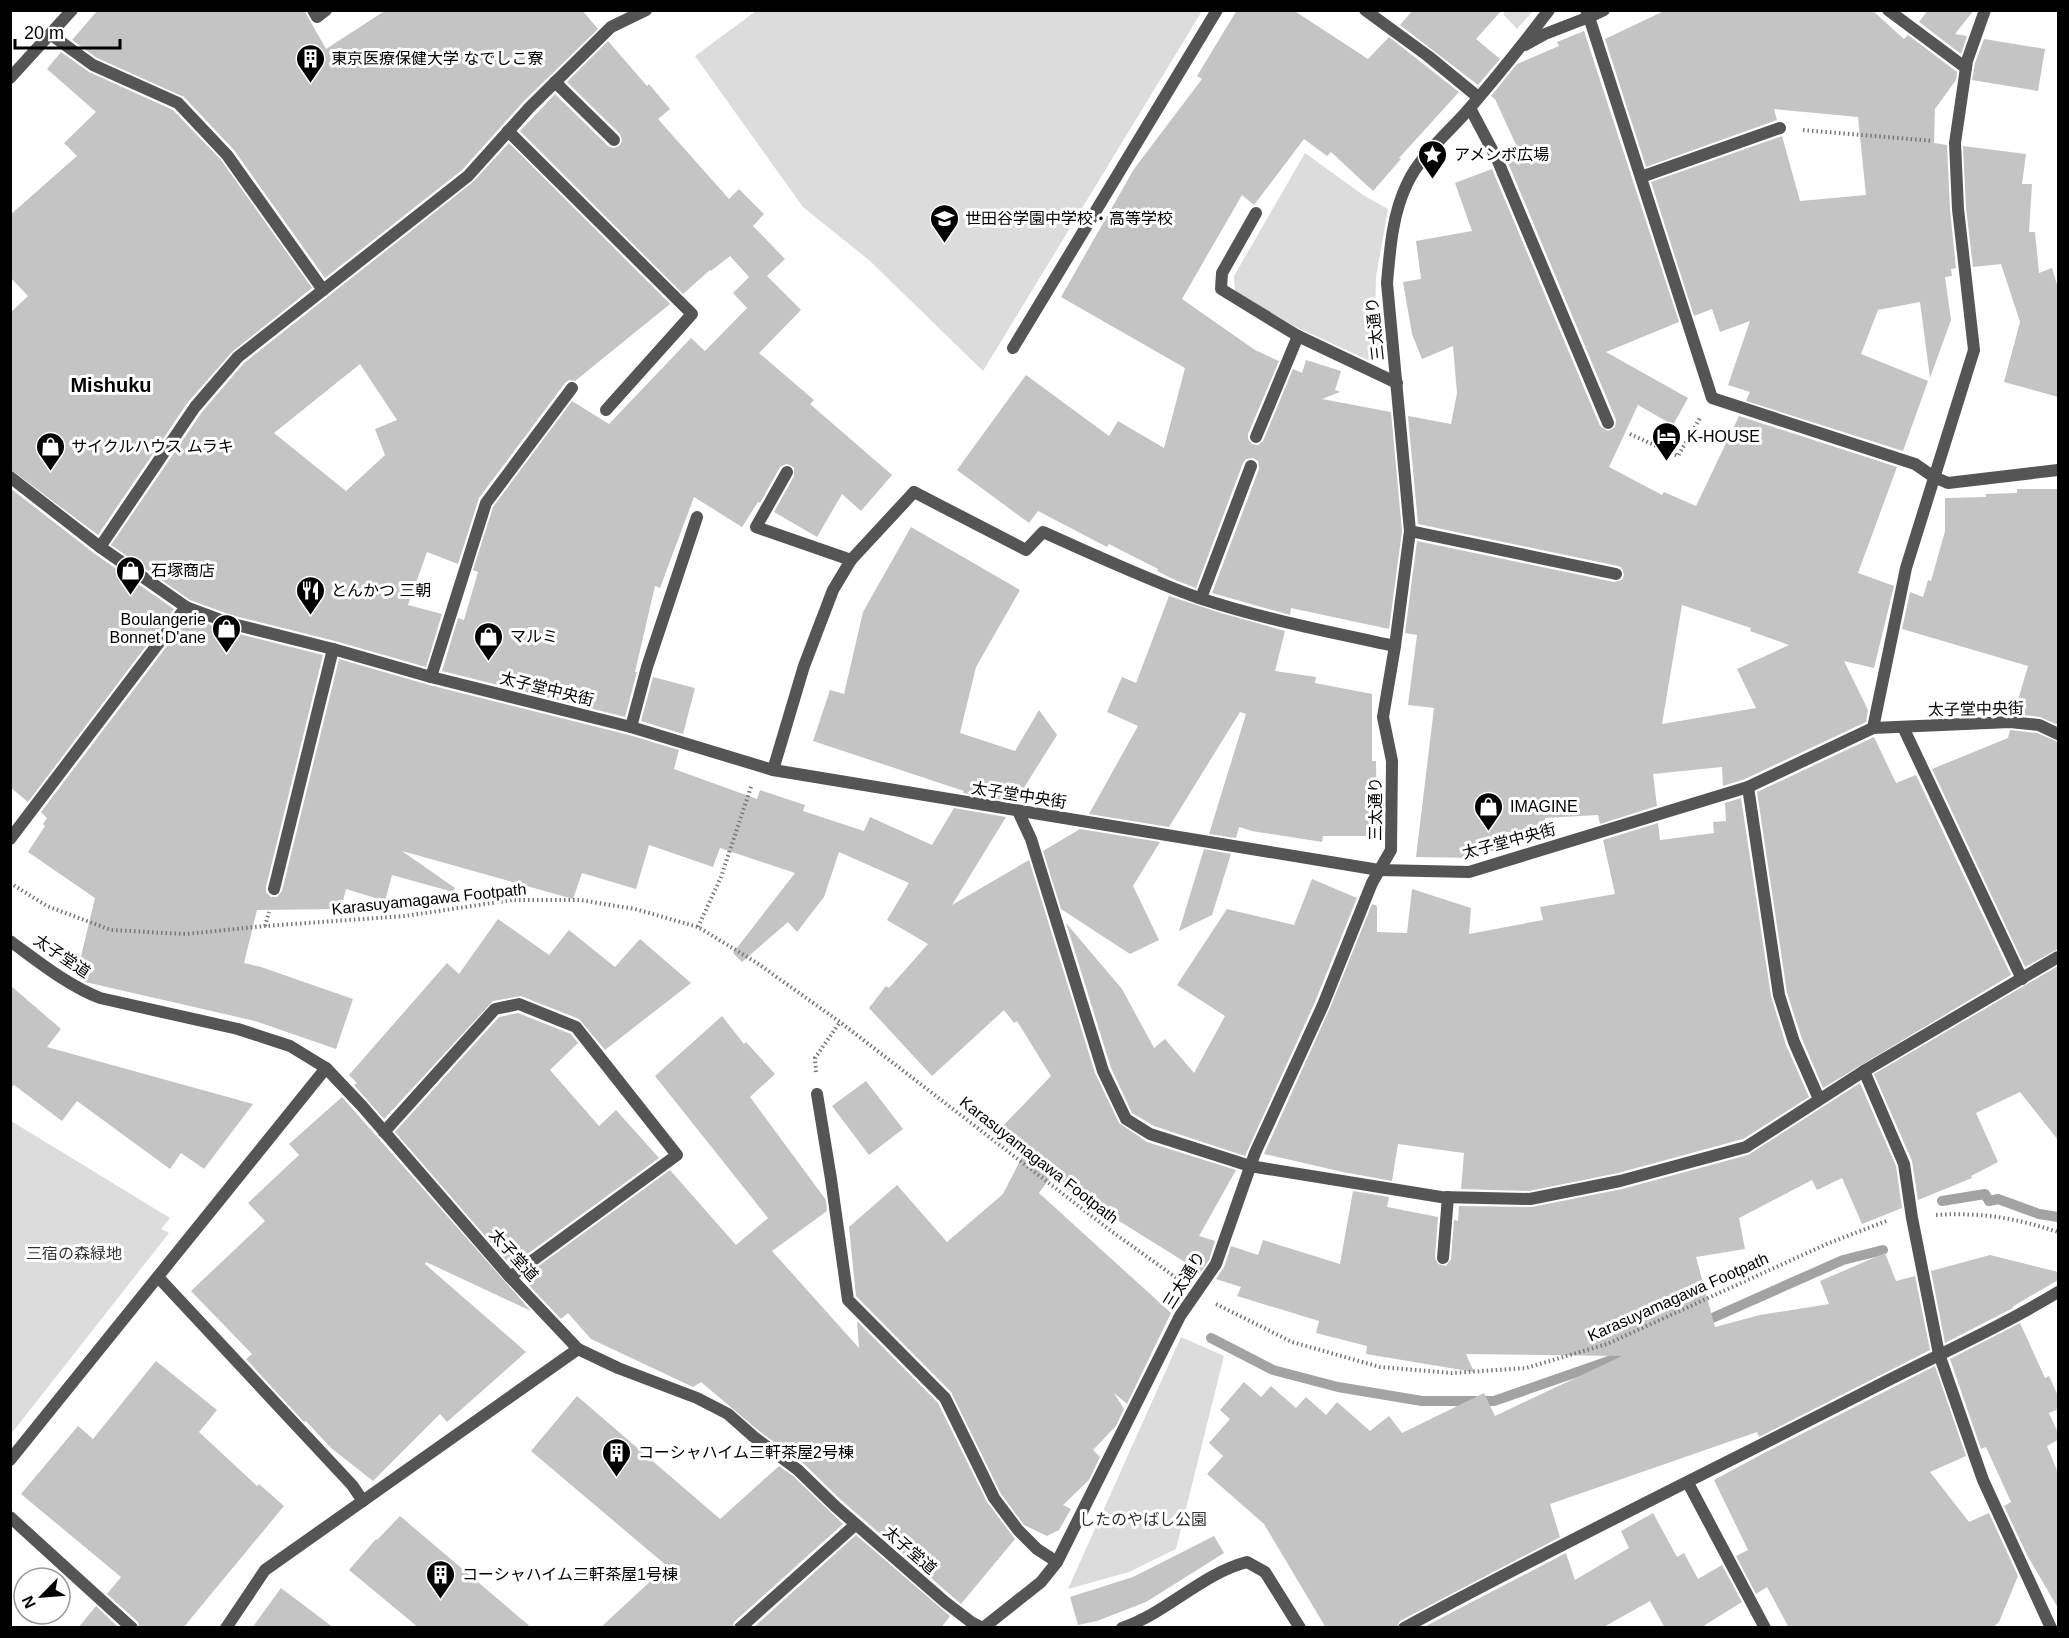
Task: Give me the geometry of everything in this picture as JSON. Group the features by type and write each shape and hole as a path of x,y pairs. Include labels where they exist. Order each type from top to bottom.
{"street":[{"path":"10,78 72,10"},
{"path":"313,10 316,17 326,10"},
{"path":"100,547 195,407 238,357 468,176 555,82 611,27 646,10"},
{"path":"1013,348 1217,10"},
{"path":"1365,10 1478,97"},
{"name":"三太通り","path":"983,1628 1041,1582 1057,1562 1180,1316 1216,1264 1250,1166 1323,1005 1379,870 1391,850 1392,761 1383,717 1410,531 1387,283 1390,246 1398,205 1407,183 1419,165 1470,108 1549,10"},
{"path":"1518,49 1587,14 1604,10"},
{"path":"1888,10 1966,68"},
{"path":"1873,728 1906,568 1974,350 1958,209 1955,143 1966,68 1985,10"},
{"path":"1587,14 1712,398 1915,464 1948,483 2058,470"},
{"path":"50,33 93,65 178,103 227,155 323,290"},
{"path":"555,82 614,141"},
{"path":"1470,108 1497,159 1608,423"},
{"path":"1641,177 1780,128"},
{"path":"508,131 692,314 606,410"},
{"path":"1256,213 1222,273 1221,289 1298,336 1397,382"},
{"path":"1256,437 1298,336"},
{"path":"430,677 486,503 572,388"},
{"path":"1201,598 1251,466"},
{"path":"787,472 756,527 851,560"},
{"name":"太子堂中央街","path":"10,477 100,547 186,607 229,622 430,677 631,727 773,770 1379,870 1469,872 1630,825 1748,787 1873,728 2010,722 2039,725 2058,734"},
{"path":"773,770 804,666 833,590 851,560 914,492 1026,550 1043,532 1131,572 1201,598 1299,626 1395,646"},
{"path":"631,727 647,667 697,517"},
{"path":"1410,531 1616,574"},
{"path":"10,839 186,607"},
{"path":"274,889 333,649"},
{"path":"1903,727 2022,979"},
{"path":"1748,787 1779,995 1794,1042 1820,1099"},
{"path":"1018,811 1031,840 1103,1071 1126,1119 1150,1134 1250,1166 1448,1197 1530,1199 1620,1181 1746,1147 1864,1071 2058,957"},
{"name":"太子堂道","path":"10,940 85,992 100,998 238,1029 290,1046 326,1068 510,1277 578,1349 618,1368 697,1398 728,1414 798,1470 855,1525 945,1602 971,1622 983,1628"},
{"path":"384,1132 495,1009 519,1004 576,1027 677,1155 510,1277"},
{"path":"10,1460 326,1068"},
{"path":"1864,1071 1904,1164 1938,1354 1983,1480 2051,1628"},
{"path":"817,1094 848,1300 945,1398 994,1498 1018,1530 1036,1549 1057,1562"},
{"path":"1443,1258 1448,1197"},
{"path":"158,1277 352,1485 363,1501"},
{"path":"1404,1628 1938,1354 2022,1314 2058,1292"},
{"path":"226,1628 265,1570 578,1349"},
{"path":"1688,1483 1765,1628"},
{"path":"10,1517 132,1628"},
{"path":"740,1628 855,1525"},
{"path":"1122,1628 1149,1616 1228,1567 1248,1562 1265,1572 1300,1628"}],"path":[{"path":"1780,128 1955,143"},
{"path":"1608,423 1678,456 1712,398"},
{"path":"698,927 721,877 758,766"},
{"name":"Karasuyamagawa Footpath","path":"10,883 47,906 111,930 186,934 405,916 512,900 580,900 635,909 698,927 757,963 840,1022 1111,1231 1213,1303 1292,1342 1380,1367 1452,1373 1526,1368 1608,1344 1829,1243 1889,1220 1971,1213 2019,1220 2058,1232"},
{"path":"817,1094 815,1058 840,1022"}],"green space":[{"name":"世田谷学園中学校・高等学校","path":"756,11 1202,11 983,371 870,261 803,207 695,56"},
{"path":"1506,11 1533,11 1517,29 1503,14"},
{"path":"1305,153 1363,195 1388,209 1376,277 1375,310 1382,351 1370,361 1296,327 1235,292 1234,276"},
{"name":"三宿の森緑地","path":"11,1121 170,1218 161,1229 169,1233 11,1434"},
{"name":"したのやばし公園","path":"1181,1337 1224,1356 1176,1549 1129,1572 1068,1589"}],"building":[{"path":"98,10 304,10 326,49 386,10 582,10 598,29 524,101 462,170 325,278 234,150 184,97 97,58 72,40"},
{"path":"1237,10 1293,10 1368,59 1389,37 1459,92 1399,158 1401,159 1373,191 1331,152 1327,156 1304,139 1254,205 1242,195 1182,299 1255,350 1279,361 1248,434 1248,439 1252,444 1258,445 1263,441 1293,369 1302,373 1306,360 1341,371 1335,390 1340,392 1322,399 1391,412 1402,531 1389,629 1291,608 1290,615 1212,593 1259,469 1258,461 1253,458 1246,459 1243,463 1196,588 1157,571 1158,569 1109,544 1107,547 1038,511 1029,523 957,470 1026,375 1109,436 1118,421 1164,448 1185,368 1061,297 1134,169 1202,79 1197,76"},
{"path":"1413,10 1502,10 1476,39 1500,59 1478,85 1400,25"},
{"path":"1666,10 1872,10 1904,39 1908,35 1957,72 1956,80 1935,109 1934,143 1947,145 1956,268 1951,269 1952,276 1945,277 1951,320 1930,378 1920,302 1878,310 1861,354 1928,381 1903,451 1746,401 1750,392 1728,385 1750,321 1720,332 1712,309 1694,316 1651,182 1782,136 1800,201 1866,195 1858,117 1774,109 1777,120 1646,167 1605,39"},
{"path":"1928,10 1974,10 1955,34 1967,36 1961,54 1919,22"},
{"path":"1584,31 1679,322 1606,352 1688,398 1673,425 1638,405 1609,467 1662,495 1664,492 1696,506 1739,416 1897,467 1858,573 1894,586 1874,668 1844,661 1868,710 1866,722 1745,779 1723,786 1722,767 1653,774 1657,806 1600,824 1598,815 1545,818 1545,831 1507,832 1507,851 1474,851 1474,858 1416,857 1434,708 1408,705 1417,635 1405,633 1417,541 1614,582 1622,580 1624,575 1622,568 1618,566 1418,524 1408,416 1451,424 1457,393 1453,346 1422,359 1412,334 1403,282 1421,279 1416,241 1472,231 1455,183 1492,169 1600,426 1608,431 1615,427 1616,420 1508,163 1522,158 1495,99 1491,96 1517,64 1559,46 1557,42","holes":["1682,605 1751,628 1750,631 1789,645 1737,669 1756,708 1662,724"]},
{"path":"1984,39 2045,49 2038,91 1972,80 1975,63"},
{"path":"608,41 670,109 658,119 729,199 739,189 764,214 753,226 785,259 767,276 801,310 759,353 814,400 810,404 892,475 861,511 842,494 817,537 774,512 794,476 794,468 790,465 780,467 760,503 758,502 742,527 694,497 660,588 655,586 625,717 442,671 458,618 464,620 478,572 473,570 493,507 572,401 609,424 691,338 705,351 747,308 733,293 749,277 730,256 683,294 520,131 555,94 608,146 613,148 619,146 622,141 620,134 567,82"},
{"path":"61,52 89,72 173,110 221,160 312,288 232,352 188,402 98,535 10,469 10,313 28,296 10,277 10,215 77,156 64,143 96,112 47,69"},
{"path":"509,143 670,304 575,381 569,380 565,383 479,498 458,564 427,552 408,605 442,614 426,667 231,615 190,600 111,545 202,412 244,363 473,182","holes":["360,364 397,420 375,429 385,455 346,491 274,433"]},
{"path":"1963,146 2026,154 2022,184 2032,184 2029,232 2035,232 2039,273 2052,268 2058,288 2058,397 2004,382 2020,322 2001,264 1973,267 1966,208"},
{"path":"10,488 95,554 174,609 28,802 10,787"},
{"path":"2017,489 2058,489 2058,725 2040,717 2014,714 2028,666 1902,629 1910,592 1923,597 1928,580 1931,581 1945,531 1945,498 1986,497 1986,494 2017,493"},
{"path":"911,527 1020,590 976,667 960,733 1015,751 1039,710 1057,735 1015,802 963,793 964,791 813,741 830,690 844,694 863,612"},
{"path":"1169,596 1285,631 1275,671 1316,677 1315,683 1372,694 1372,761 1376,761 1377,836 1323,836 1322,842 1239,827 1236,838 1209,834 1246,714 1240,712 1169,827 1089,814 1138,726 1107,712 1122,677 1136,683"},
{"path":"189,617 227,631 323,655 266,887 266,892 271,897 277,897 282,891 339,659 429,685 629,735 679,750 674,769 757,799 760,790 805,805 803,811 864,831 870,817 932,845 954,808 1006,817 952,905 1029,860 1095,1073 1119,1123 1147,1142 1236,1170 1199,1236 1215,1241 1209,1260 1201,1272 1050,1178 1039,1193 1171,1313 1127,1404 1114,1393 1124,1409 1116,1426 1093,1450 1100,1457 1089,1480 1063,1505 1071,1509 1059,1530 1047,1536 1024,1525 1001,1494 951,1392 856,1296 849,1227 897,1185 947,1242 1003,1194 1025,1151 1001,1128 1051,1076 1017,1021 1014,1023 1004,1010 932,1076 869,1008 886,986 889,988 928,944 887,920 909,883 839,852 824,897 797,932 788,922 742,962 733,953 795,873 720,848 713,867 649,845 636,889 582,873 573,899 402,851 455,888 453,892 392,875 385,901 346,889 341,909 257,910 244,963 353,999 336,1049 255,1021 85,982 76,977 95,898 28,852 45,826 43,824 47,818 41,812"},
{"path":"653,677 695,688 683,734 641,721"},
{"path":"2010,730 2037,733 2058,742 2058,949 2025,967 1932,769 2008,738"},
{"path":"1874,737 1896,783 1916,775 2011,975 1823,1088 1802,1039 1787,993 1757,792"},
{"path":"1741,798 1771,996 1786,1045 1809,1097 1743,1139 1618,1173 1529,1191 1461,1189 1464,1153 1398,1144 1392,1181 1264,1154 1330,1008 1372,904 1377,906 1377,932 1407,933 1412,889 1471,908 1469,934 1543,920 1540,907 1615,894 1603,840 1658,823 1660,840 1714,833 1713,822 1726,821 1725,803"},
{"path":"1080,829 1160,842 1133,886 1159,940 1130,954 1061,909 1043,851"},
{"path":"1204,849 1231,854 1212,915 1179,931"},
{"path":"1312,879 1357,898 1315,1002 1245,1156 1154,1126 1132,1113 1111,1068 1066,923 1122,989 1154,1048 1165,1039 1194,1073 1225,1016 1177,985 1227,909 1294,925"},
{"path":"498,919 549,955 569,930 615,967 640,939 691,983 605,1050 579,1019 521,996 493,1001 384,1119 354,1085 357,1083 349,1075 447,963 459,974"},
{"path":"2058,966 2058,1140 2020,1092 1976,1113 1998,1162 1971,1176 1972,1178 1918,1200 1912,1161 1874,1074"},
{"path":"10,985 61,1029 47,1047 253,1104 204,1169 181,1153 170,1169 77,1101 62,1121 14,1085 10,1089"},
{"path":"518,1013 571,1034 578,1043 550,1070 599,1126 616,1110 659,1158 511,1266 395,1132 499,1017"},
{"path":"722,1016 744,1044 746,1042 775,1074 750,1097 826,1200 827,1211 772,1251 859,1348 857,1321 938,1403 987,1502 1015,1539 961,1604 841,1500 803,1463 759,1431 701,1382 693,1387 591,1339 568,1313 561,1319 522,1278 670,1170 736,1245 768,1218 655,1076"},
{"path":"866,1081 903,1129 869,1155 832,1106"},
{"path":"1860,1083 1896,1166 1902,1208 1862,1224 1842,1178 1817,1190 1812,1180 1739,1218 1745,1249 1696,1257 1715,1327 1760,1315 1829,1304 1820,1281 1885,1253 1896,1281 1915,1276 1930,1350 1759,1437 1757,1432 1550,1504 1560,1537 1400,1621 1396,1628 1326,1628 1264,1524 1207,1474 1223,1456 1209,1443 1230,1419 1220,1410 1244,1382 1261,1397 1271,1386 1296,1408 1306,1397 1326,1415 1337,1402 1370,1431 1389,1416 1402,1433 1484,1393 1495,1416 1622,1356 1466,1354 1474,1372 1366,1354 1367,1346 1316,1333 1319,1321 1237,1296 1241,1287 1216,1279 1224,1267 1231,1246 1258,1255 1263,1240 1340,1264 1353,1191 1389,1197 1387,1207 1438,1217 1435,1258 1438,1264 1446,1266 1451,1259 1454,1220 1458,1221 1459,1206 1532,1207 1622,1189 1748,1155"},
{"path":"342,1097 531,1311 426,1262 425,1264 526,1352 447,1422 440,1414 373,1481 331,1448 306,1421 304,1422 246,1359 252,1354 191,1291 265,1221 248,1203 299,1155 289,1144"},
{"path":"1990,1255 2058,1272 2058,1280 2013,1308 1945,1343 1931,1271"},
{"path":"2020,1323 2045,1378 2049,1376 2058,1396 2058,1409 2049,1413 2058,1433 2058,1440 2047,1446 2058,1473 2058,1608 2027,1555 2004,1506 2011,1502 1986,1447 1981,1449 1950,1359"},
{"path":"156,1361 217,1410 199,1432 257,1486 259,1484 284,1506 183,1628 140,1628 138,1622 107,1594 121,1577 21,1494 78,1426 93,1439"},
{"path":"1935,1366 1966,1456 1930,1472 1969,1522 1989,1513 2018,1576 1999,1622 1992,1628 1789,1628 1767,1587 1756,1594 1736,1556 1748,1550 1714,1480"},
{"path":"577,1396 720,1519 779,1466 793,1476 843,1524 734,1622 732,1628 600,1628 667,1566 531,1451"},
{"path":"1653,1513 1677,1557 1684,1553 1698,1579 1722,1565 1742,1602 1700,1628 1665,1628 1650,1601 1602,1628 1422,1628 1566,1553 1575,1580 1629,1548 1621,1531"},
{"name":"コーシャハイム三軒茶屋1号棟","path":"400,1516 532,1628 419,1628 349,1570"},
{"path":"856,1535 950,1616 941,1628 753,1628"},
{"path":"1214,1536 1224,1553 1146,1602 1097,1621 1078,1625 1070,1597 1133,1577"},
{"path":"281,1588 334,1628 252,1628"},
{"path":"96,1606 119,1628 78,1628"}],"waterway":[{"path":"1942,1201 1985,1194 1989,1201 1998,1199 2039,1214 2058,1217"},
{"path":"1701,1323 1843,1260 1883,1250"},
{"path":"1211,1338 1273,1370 1338,1387 1422,1401 1494,1401 1629,1354"}],"place":[{"name":"東京医療保健大学 なでしこ寮","path":"310,84"},
{"name":"アメンボ広場","path":"1433,180"},
{"name":"世田谷学園中学校・高等学校","path":"944,244"},
{"name":"K-HOUSE","path":"1666,462"},
{"name":"サイクルハウス ムラキ","path":"50,472"},
{"name":"石塚商店","path":"130,596"},
{"name":"とんかつ 三朝","path":"310,616"},
{"name":"Boulangerie Bonnet D'ane","path":"227,654"},
{"name":"マルミ","path":"489,662"},
{"name":"IMAGINE","path":"1489,832"},
{"name":"コーシャハイム三軒茶屋2号棟","path":"617,1478"},
{"name":"コーシャハイム三軒茶屋1号棟","path":"441,1600"}],"district":[{"name":"Mishuku","path":"111,385"}]}
